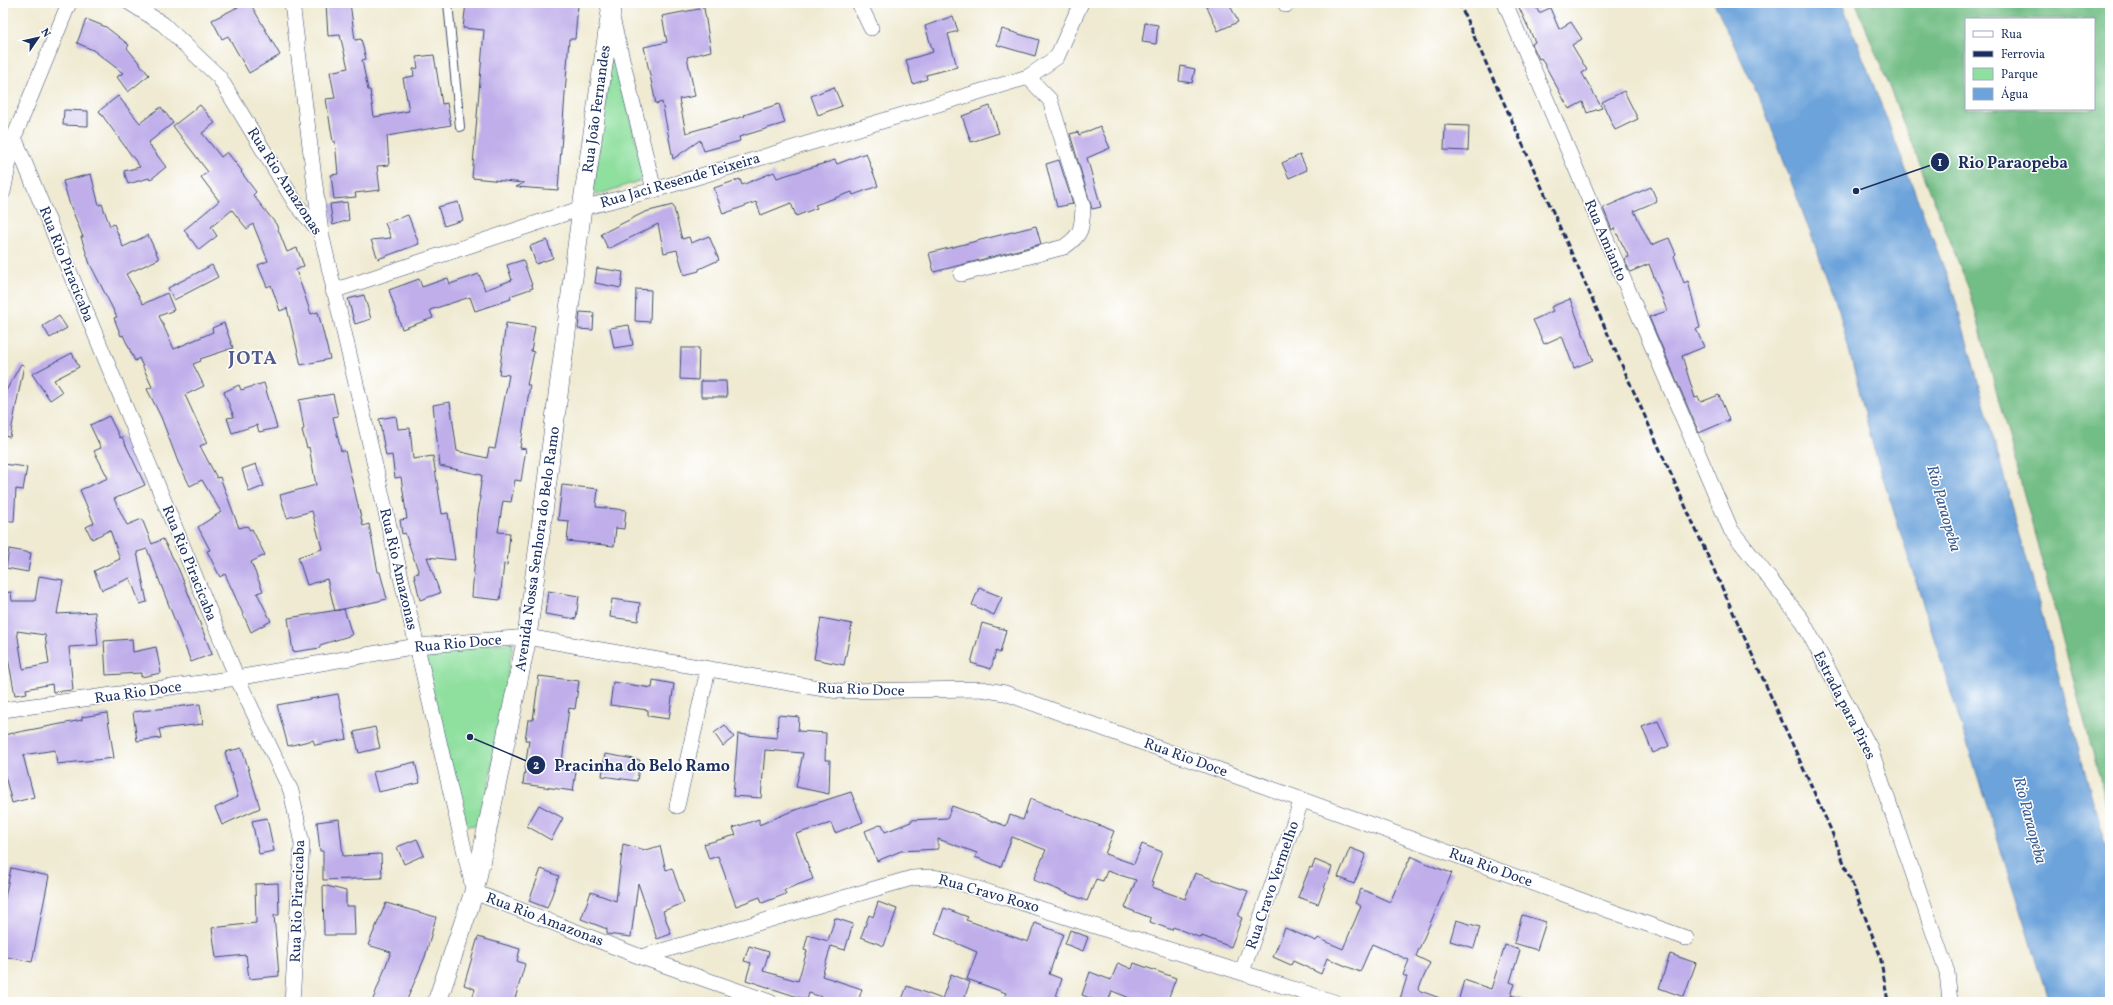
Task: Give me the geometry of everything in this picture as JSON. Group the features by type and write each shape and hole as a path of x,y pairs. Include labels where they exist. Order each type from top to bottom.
{"street":[{"path":"3,192 14,137 69,3"},
{"name":"Rua Rio Amazonas","path":"130,3 162,24 219,78 296,204 321,234 474,892 641,957 770,1002"},
{"path":"292,3 321,234"},
{"path":"859,3 871,28"},
{"name":"Rua Jaci Resende Teixeira","path":"334,290 582,208 654,190 1028,77 1057,57 1081,3"},
{"name":"Rua Amianto","path":"1505,3 1707,476"},
{"name":"Rua João Fernandes","path":"610,7 654,190"},
{"name":"Rua João Fernandes","path":"582,208 610,7"},
{"path":"961,274 1064,247 1077,238 1082,225 1083,207 1050,100 1028,77"},
{"name":"Rua Rio Piracicaba","path":"14,137 237,678 291,790 302,844 292,1002"},
{"name":"Avenida Nossa Senhora do Belo Ramo","path":"437,1002 474,892 527,637 582,208"},
{"name":"Estrada para Pires","path":"1707,476 1731,530 1802,620 1870,748 1947,972 1950,1002"},
{"name":"Rua Rio Doce","path":"3,710 237,678 417,646 527,637 708,670 839,691 981,689 1005,693 1302,798 1686,938"},
{"path":"678,806 708,670"},
{"name":"Rua Cravo Vermelho","path":"1242,972 1302,798"},
{"name":"Rua Cravo Roxo","path":"641,957 912,878 930,877 947,879 1334,1002"}],"lane":[{"path":"448,3 460,127"}],"green space":[{"path":"1856,3 2110,3 2110,817 1970,292"},
{"path":"615,54 645,177 639,181 597,195 593,191 611,60"},
{"path":"513,643 482,825 465,826 420,648"}],"water":[{"name":"Rio Paraopeba","path":"1714,3 1842,3 1954,294 2110,863 2110,1002 2049,1002 1873,446 1839,310 1764,108"}],"building":[{"path":"246,3 250,3 280,55 249,73 228,36 222,39 212,20"},
{"path":"326,3 350,3 355,40 361,39 366,59 362,60 368,90 370,90 374,117 409,111 403,78 414,76 413,69 418,68 416,57 434,55 442,104 447,103 451,125 387,136 389,165 377,166 380,190 355,193 356,197 334,199 331,175 338,174 335,141 333,142 326,99 335,98 330,72 348,68 340,35 328,36"},
{"path":"466,3 557,3 578,5 575,39 569,39 558,190 516,187 524,183 472,178 484,30 463,28"},
{"path":"1205,3 1229,3 1238,22 1218,31"},
{"path":"1517,3 1534,3 1539,13 1550,8 1559,29 1571,22 1582,39 1572,45 1587,70 1582,73 1602,108 1587,113 1583,102 1569,109 1541,58 1539,59 1532,44 1535,42"},
{"path":"704,8 711,51 687,57 695,96 679,99 686,133 745,116 744,115 779,104 785,123 739,137 740,141 704,151 700,140 673,159 662,102 656,104 644,47 667,42 662,16"},
{"path":"953,16 958,31 948,34 957,67 926,75 927,79 913,84 906,60 933,52 925,26"},
{"path":"86,19 106,27 129,45 127,48 149,75 128,92 117,77 123,73 93,50 77,43"},
{"path":"1145,23 1158,25 1156,44 1142,42"},
{"path":"1002,29 1039,40 1035,56 997,45"},
{"path":"1181,66 1195,69 1192,83 1179,81"},
{"path":"834,87 842,106 818,115 811,96"},
{"path":"1624,91 1638,119 1615,130 1602,102"},
{"path":"118,96 140,123 161,107 173,123 148,143 166,167 150,180 149,178 128,184 124,171 140,167 99,111"},
{"path":"200,105 215,123 202,133 221,157 227,152 242,171 241,172 256,192 253,195 276,224 287,252 297,248 304,266 296,270 311,314 318,312 330,359 301,365 287,308 280,311 271,285 267,287 258,265 268,261 253,224 247,229 232,210 211,227 217,236 199,250 184,230 219,201 201,177 208,172 173,126"},
{"path":"990,106 999,133 971,142 962,116"},
{"path":"64,110 88,111 88,126 63,125"},
{"path":"1445,125 1469,126 1468,151 1444,150"},
{"path":"1100,126 1110,148 1087,158 1101,207 1092,209 1070,134 1078,132 1079,135"},
{"path":"866,153 878,186 853,195 852,192 815,205 817,208 796,216 791,203 761,215 756,202 723,214 714,188 740,179 742,185 774,172 777,178 835,160 837,164"},
{"path":"1300,155 1307,170 1289,178 1282,163"},
{"path":"1059,160 1073,204 1057,207 1046,164"},
{"path":"91,174 99,205 102,204 110,226 114,224 123,247 148,235 159,259 126,274 143,304 167,293 174,310 159,316 174,349 213,332 212,328 224,323 233,348 200,359 201,361 193,364 204,386 185,395 207,443 200,446 217,478 220,477 239,528 247,526 250,530 252,529 265,555 251,562 263,591 257,593 271,621 251,632 225,574 220,577 207,551 210,550 198,527 221,512 202,480 190,486 178,462 161,417 147,389 152,387 139,358 135,361 123,335 121,336 114,318 117,317 90,264 81,237 83,237 69,202 63,181"},
{"path":"1651,187 1657,201 1634,211 1651,245 1669,238 1676,254 1674,256 1684,283 1688,281 1700,328 1696,329 1704,347 1682,356 1695,398 1698,397 1701,402 1719,395 1729,420 1699,433 1649,317 1667,311 1649,264 1630,272 1624,259 1629,257 1614,228 1612,230 1603,208"},
{"path":"347,202 349,220 333,225 330,204"},
{"path":"458,202 463,220 444,226 438,207"},
{"path":"673,205 682,239 689,237 691,243 709,236 719,260 699,269 699,271 684,275 677,250 664,253 658,224 608,249 601,234 645,212"},
{"path":"408,215 419,244 378,259 371,240 391,238 385,223"},
{"path":"1036,226 1041,244 934,272 929,253"},
{"path":"547,240 553,258 536,264 530,246"},
{"path":"523,260 533,288 510,296 511,299 475,311 470,297 430,310 433,318 402,329 389,290 419,279 422,287 448,278 450,284 479,274 485,290 512,280 507,265"},
{"path":"212,265 218,277 174,300 168,288"},
{"path":"597,268 623,272 621,288 595,283"},
{"path":"636,289 651,290 650,322 635,321"},
{"path":"364,295 371,319 355,324 348,299"},
{"path":"1570,299 1593,360 1574,368 1562,336 1544,344 1533,320 1553,311 1551,307"},
{"path":"580,312 594,313 593,330 578,329"},
{"path":"59,316 67,328 50,338 43,326"},
{"path":"506,323 535,327 531,351 534,352 527,385 530,385 520,448 526,449 521,481 515,480 511,502 503,501 498,532 510,533 507,565 504,564 500,600 472,597 482,475 440,466 433,405 450,402 457,451 487,458 489,448 495,449 509,375 499,374"},
{"path":"629,325 633,345 614,348 610,328"},
{"path":"681,348 699,348 698,380 680,379"},
{"path":"72,353 79,367 54,380 62,392 50,400 32,374"},
{"path":"21,364 24,365 10,437 3,436 3,396"},
{"path":"701,381 726,381 727,397 701,397"},
{"path":"264,383 277,428 259,432 257,425 232,433 227,418 234,417 224,392 239,385 241,390"},
{"path":"333,394 338,416 333,417 341,451 345,451 363,526 369,524 378,572 380,572 387,599 335,611 327,579 307,585 298,557 322,549 312,511 287,518 280,495 316,485 309,447 307,448 302,430 304,429 299,400"},
{"path":"109,416 120,438 122,437 145,485 114,499 127,525 142,519 152,544 163,539 179,570 212,654 191,662 147,549 137,552 147,602 140,604 130,578 102,590 94,571 120,559 110,530 92,539 86,527 94,523 80,490 108,478 94,451 101,448 90,425"},
{"path":"396,416 398,429 410,428 413,459 433,456 442,514 448,513 455,560 427,557 440,593 420,600 414,574 419,573 405,533 402,534 400,520 407,519 401,477 395,478 392,455 386,456 379,419"},
{"path":"3,464 27,467 23,490 16,489 14,521 3,521"},
{"path":"256,464 264,486 249,492 242,469"},
{"path":"562,485 598,489 596,507 626,510 624,529 616,528 614,546 567,541 569,521 558,520"},
{"path":"9,549 31,553 28,572 6,568"},
{"path":"39,576 63,580 57,614 95,612 98,645 69,647 73,690 53,692 52,684 26,689 27,693 15,695 8,658 3,659 3,593 11,592 12,601 35,601","holes":["17,631 45,635 49,664 23,669"]},
{"path":"979,588 1002,597 994,615 972,605"},
{"path":"548,591 579,596 576,619 545,614"},
{"path":"612,599 640,603 638,621 610,617"},
{"path":"344,609 352,635 320,645 320,648 293,652 288,618"},
{"path":"821,618 852,624 844,665 814,659"},
{"path":"982,623 1006,630 1000,653 996,651 991,669 971,663"},
{"path":"132,639 133,652 156,647 161,673 141,677 141,673 106,675 104,641"},
{"path":"539,676 579,681 575,709 569,708 561,769 576,772 573,791 523,784 529,740 525,740 528,720 533,720"},
{"path":"653,680 674,684 669,719 648,716 648,710 610,705 613,682 652,688"},
{"path":"338,694 347,739 315,745 313,740 288,746 277,705"},
{"path":"200,704 203,724 159,729 161,738 137,741 133,712"},
{"path":"107,713 114,758 57,764 55,750 23,755 34,797 12,803 3,768 3,735 82,720 82,717"},
{"path":"778,715 799,717 798,731 826,733 825,760 830,760 829,794 796,787 803,753 765,750 761,798 733,796 738,734 777,738"},
{"path":"1658,721 1669,746 1653,753 1642,727"},
{"path":"725,725 734,737 723,746 714,733"},
{"path":"375,727 380,748 359,753 354,732"},
{"path":"242,748 260,808 222,825 215,808 238,797 225,752"},
{"path":"605,754 640,760 637,781 602,776"},
{"path":"415,762 420,783 378,792 373,772"},
{"path":"851,792 863,822 835,833 831,823 796,834 813,879 784,890 786,894 762,903 760,897 736,906 718,856 709,859 704,844 736,835 733,828 759,819 759,825 792,811"},
{"path":"1030,799 1114,831 1105,854 1134,864 1142,844 1162,852 1151,882 1154,883 1152,887 1185,899 1195,873 1248,891 1238,916 1242,918 1231,947 1202,936 1201,938 1173,927 1172,930 1150,922 1151,918 1125,908 1136,880 1107,871 1103,881 1096,879 1087,901 1033,880 1046,850 1012,837 1001,867 975,857 977,853 938,839 938,849 901,851 877,861 865,831 882,824 885,832 911,822 911,820 947,818 952,806 1006,826 1010,815 1023,820"},
{"path":"539,805 563,818 551,840 527,826"},
{"path":"267,818 274,851 259,854 252,821"},
{"path":"339,819 343,856 381,854 382,878 323,880 323,851 320,851 317,822"},
{"path":"417,839 424,855 404,864 397,847"},
{"path":"623,844 645,850 660,846 666,870 672,868 684,903 663,911 671,934 657,939 638,883 631,937 607,934 607,929 581,919 591,892 616,901"},
{"path":"1350,848 1366,854 1354,884 1338,877"},
{"path":"1411,856 1434,867 1452,873 1416,956 1430,963 1418,990 1445,1000 1445,1002 1399,1002 1407,977 1403,975 1409,960 1372,944 1360,972 1327,958 1321,974 1293,961 1291,965 1273,957 1285,928 1316,941 1318,938 1343,949 1361,906 1355,903 1361,889 1390,902"},
{"path":"1315,860 1332,867 1318,904 1298,897 1310,867 1312,868"},
{"path":"11,868 49,876 32,962 3,956 3,907"},
{"path":"541,869 559,876 547,908 529,901"},
{"path":"278,883 279,915 274,915 279,976 249,979 246,955 216,958 212,928 256,923 255,884"},
{"path":"323,885 346,891 346,906 354,906 355,935 324,935"},
{"path":"878,902 897,909 884,946 861,937 869,915 873,917"},
{"path":"386,903 436,917 425,957 406,1002 372,1002 391,952 368,945"},
{"path":"944,908 968,917 966,920 1028,942 1035,923 1063,934 1049,974 1062,979 1054,1002 1002,1002 1006,993 967,979 977,952 935,934"},
{"path":"1522,915 1546,922 1537,950 1514,943"},
{"path":"835,918 853,924 845,950 831,946 822,976 862,989 858,1002 838,1002 809,993 807,1000 746,980 751,963 744,961 749,946 769,952 763,971 798,981 807,951 804,950 808,935 828,941"},
{"path":"1456,920 1480,927 1474,948 1450,941"},
{"path":"1070,930 1088,937 1083,951 1065,944"},
{"path":"478,937 520,949 517,961 525,964 514,1002 471,1002 475,989 464,985"},
{"path":"1505,945 1520,950 1510,982 1515,984 1511,995 1523,999 1523,1002 1458,1002 1464,980 1491,989"},
{"path":"1670,954 1696,963 1684,997 1659,988"},
{"path":"1118,963 1132,969 1134,963 1176,978 1167,1002 1140,1002 1112,991 1108,1002 1100,1002 1082,995 1090,972 1111,980"},
{"path":"951,974 970,982 963,1002 901,1002 907,986 942,999"}],"railway":[{"path":"1459,3 1831,830 1880,955 1888,1002"}],"place":[{"name":"Rio Paraopeba","path":"1856,191"},
{"name":"Pracinha do Belo Ramo","path":"470,737"}],"district":[{"name":"JOTA","path":"253,357"}]}
